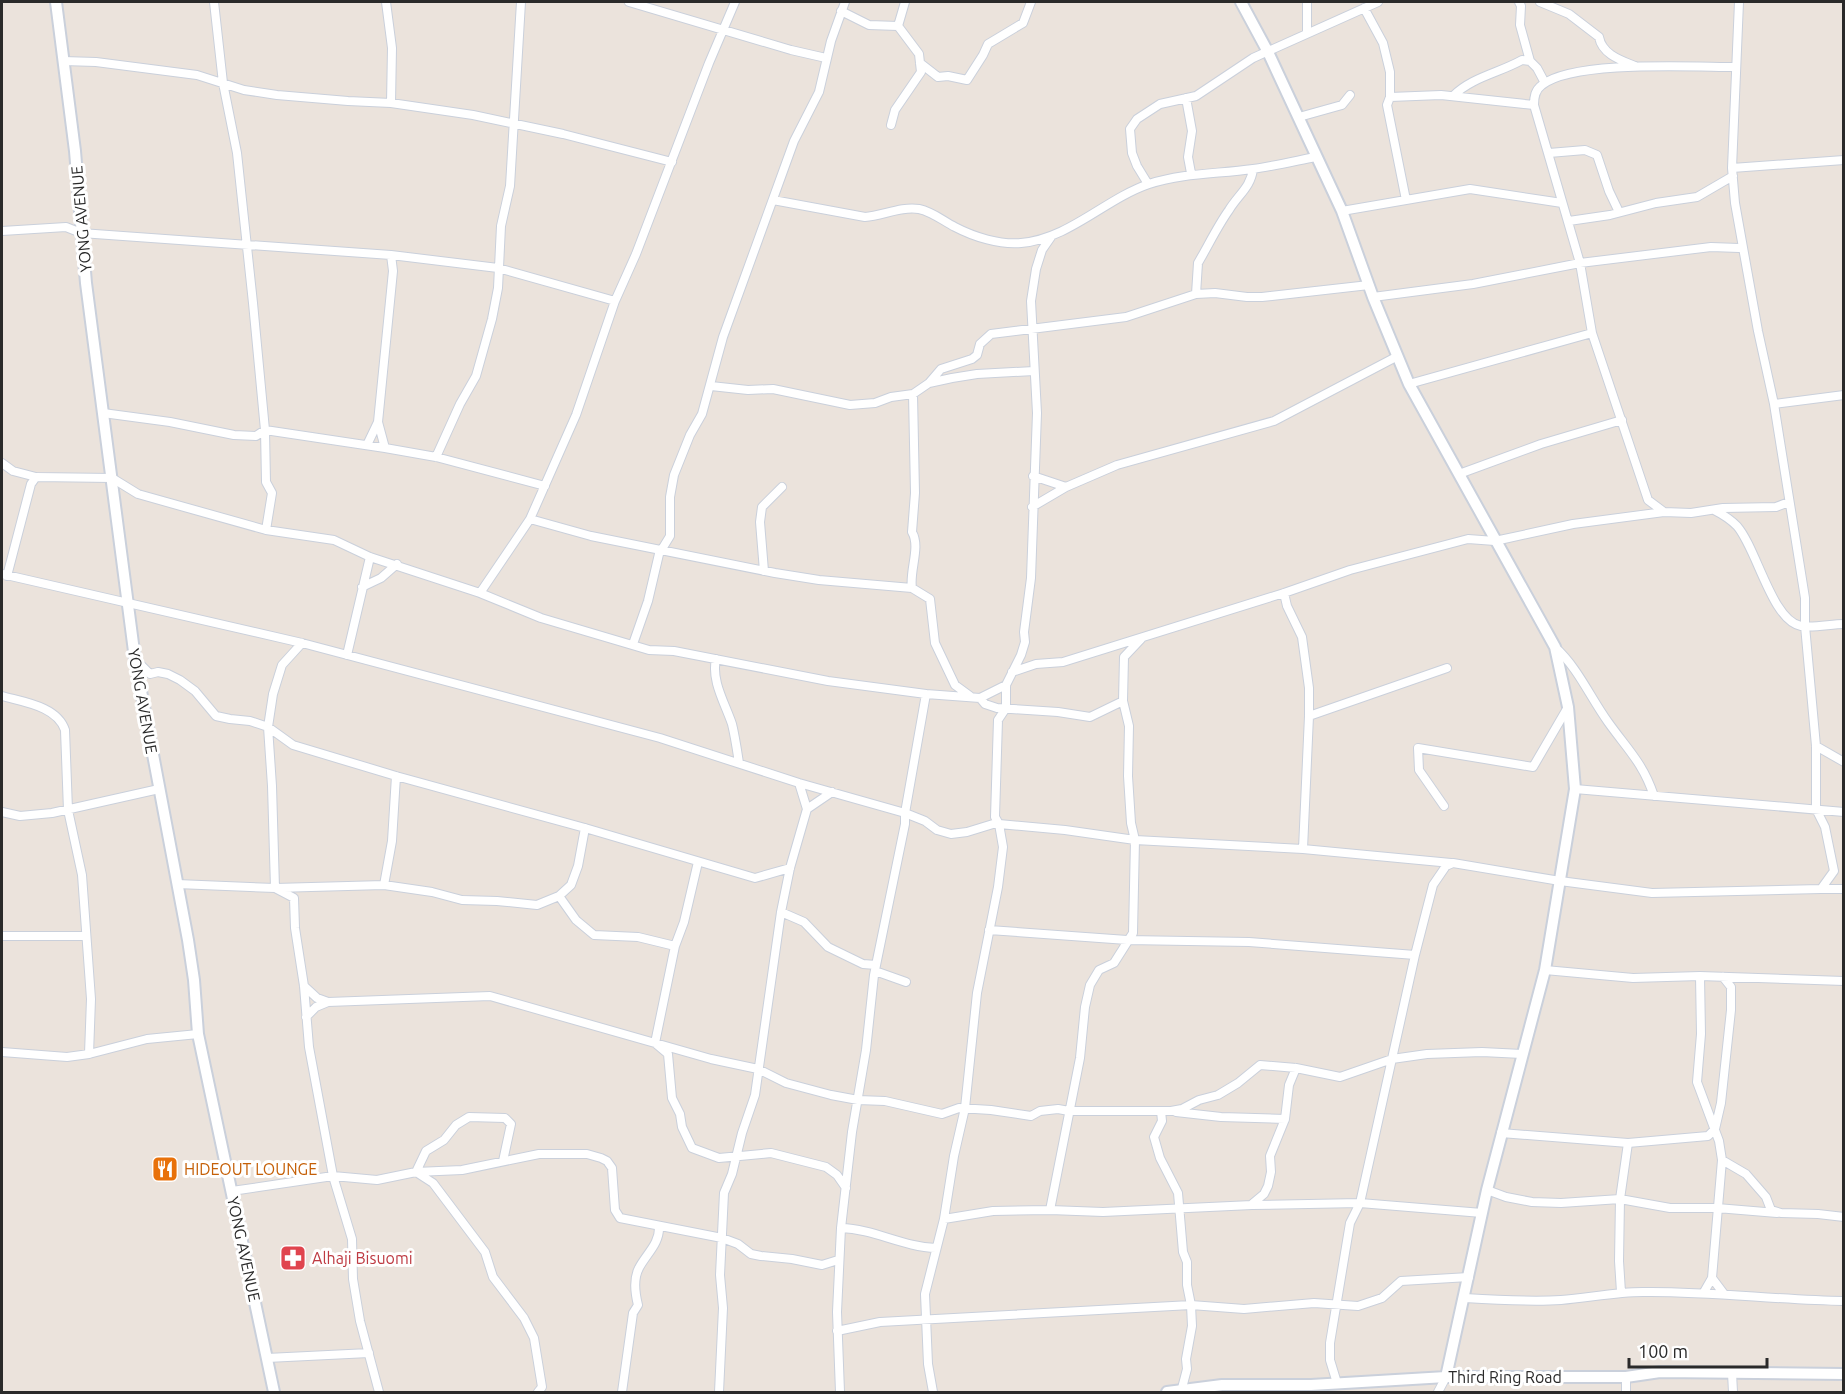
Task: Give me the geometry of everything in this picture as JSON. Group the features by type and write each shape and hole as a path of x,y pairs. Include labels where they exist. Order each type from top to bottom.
{"street":[{"name":"YONG AVENUE","path":"56,2 75,151 81,233 135,659 194,980 198,1034 274,1392"},
{"path":"214,2 223,82 237,153 265,430 266,482 272,493 266,530"},
{"path":"386,2 392,48 391,103"},
{"path":"436,457 460,404 476,376 498,288 501,226 510,186 521,2"},
{"path":"635,2 791,50 826,58"},
{"path":"480,593 530,519 576,415 615,301 735,2"},
{"path":"633,644 648,601 661,550 670,536 670,497 675,475 687,442 702,414 723,337 746,271 800,128 819,92 826,58 845,2"},
{"path":"898,26 905,2"},
{"path":"920,63 938,77 948,75 959,80 967,80 983,55 987,44 1023,23 1031,2"},
{"path":"1241,2 1268,52 1342,212 1396,357 1409,384 1555,647 1568,707 1575,789 1545,970 1487,1190 1446,1377 1438,1392"},
{"path":"1307,2 1307,33"},
{"path":"1148,184 1132,153 1130,129 1137,119 1160,104 1196,96 1244,63 1378,2"},
{"path":"1519,2 1521,6 1520,25 1530,61 1537,68 1545,83"},
{"path":"1540,2 1569,14 1599,37 1600,44 1614,57 1639,68"},
{"path":"1738,2 1732,172 1742,246 1774,404 1805,598 1816,746 1816,809 1825,827 1834,871 1821,889"},
{"path":"1364,8 1383,43 1390,72 1390,97 1387,105 1406,200"},
{"path":"842,11 869,25 898,26"},
{"path":"891,125 895,110 921,72 919,54 898,26"},
{"path":"1453,96 1476,79 1522,60 1530,61"},
{"path":"63,61 96,62 197,75 244,90 277,95 348,102 391,103 513,123 672,162"},
{"path":"1664,512 1648,500 1592,333 1580,263 1534,105 1534,94 1545,83 1557,76 1605,68 1736,67"},
{"path":"1390,97 1442,94 1534,105"},
{"path":"1299,117 1342,105 1350,95"},
{"path":"1186,98 1192,131 1188,157 1191,173"},
{"path":"1549,153 1585,150 1597,155 1619,212"},
{"path":"773,200 865,217 903,209 918,209 935,215 957,228 996,242 1021,243 1051,237 1148,184 1191,173 1253,169 1316,157"},
{"path":"1569,220 1698,197 1732,172 1842,160 1844,169"},
{"path":"1196,294 1198,263 1231,207 1248,187 1253,169"},
{"path":"1342,212 1470,189 1562,203"},
{"path":"2,231 66,227 81,233 391,255 498,268 615,301"},
{"path":"933,1392 928,1364 928,1321 925,1294 944,1219 965,1108 977,993 998,887 1003,847 999,824 995,817 998,720 1006,708 1006,685 1025,642 1024,632 1031,578 1037,413 1031,301 1036,269 1042,250 1051,237"},
{"path":"1373,297 1473,284 1580,263 1711,247 1739,248 1742,246"},
{"path":"368,445 378,422 393,271 391,255"},
{"path":"711,386 748,390 773,389 850,405 875,403 891,397 913,394 929,383 941,369 972,359 977,356 980,344 991,334 1126,317 1196,294 1215,293 1262,297 1369,285"},
{"path":"1409,384 1592,333"},
{"path":"1032,507 1066,487 1117,465 1274,421 1396,357"},
{"path":"929,383 977,374 1034,371"},
{"path":"912,588 915,550 915,537 912,532 915,493 913,394"},
{"path":"1774,404 1844,395"},
{"path":"103,413 170,422 234,435 256,436 265,430 385,447 436,457 545,486"},
{"path":"1459,474 1541,444 1622,420"},
{"path":"378,422 385,447"},
{"path":"2,463 13,471 36,477 112,478 138,494 266,530 334,540 370,556 480,593 541,618 649,650 675,651 828,681 926,694 976,698 1006,685"},
{"path":"1033,476 1066,487"},
{"path":"36,477 31,484 4,575 302,642 347,656 660,738 799,783 905,813 925,821 937,830 951,834 999,824 1135,840 1303,849 1453,863 1560,881 1652,893 1844,889"},
{"path":"764,571 760,522 762,507 782,487"},
{"path":"1012,672 1036,664 1063,662 1350,570 1468,539 1496,541 1573,524 1664,512 1691,513 1776,507 1789,502"},
{"path":"1713,510 1724,515 1741,532 1751,547 1773,599 1780,611 1792,622 1802,626 1844,624"},
{"path":"530,519 591,536 764,571 819,580 912,588 930,599 935,643 955,685 985,704 997,708 1090,717 1123,701"},
{"path":"347,656 370,556"},
{"path":"362,587 381,578 397,564"},
{"path":"1284,593 1287,606 1302,637 1308,688 1309,716 1303,849"},
{"path":"1050,1210 1080,1058 1085,1007 1090,985 1100,970 1114,963 1133,933 1135,840 1131,823 1128,776 1129,726 1123,701 1124,657 1142,638"},
{"path":"274,888 268,727 273,694 282,664 302,642"},
{"path":"1555,647 1569,660 1608,722 1636,757 1648,778 1653,796"},
{"path":"1110,648 1124,657"},
{"path":"135,659 150,674 158,672 180,680 195,691 216,716 250,721 268,727 293,745 755,878 790,868"},
{"path":"716,659 715,680 733,728 739,763"},
{"path":"1309,716 1447,668"},
{"path":"840,1392 837,1331 841,1228 876,968 905,824 926,694"},
{"path":"2,696 34,704 62,722 65,730 68,810 82,875 91,999 89,1054"},
{"path":"1444,806 1419,770 1418,748 1533,767 1568,707"},
{"path":"1816,746 1844,762"},
{"path":"384,885 392,841 396,776"},
{"path":"718,1392 723,1308 720,1275 724,1193 732,1174 742,1133 755,1095 781,912 790,868 807,810 799,783"},
{"path":"2,812 30,816 68,810 159,789"},
{"path":"1575,789 1844,812"},
{"path":"807,810 832,792"},
{"path":"177,884 274,888 384,885 432,892 462,900 537,906 559,896 571,885 578,866 585,828"},
{"path":"655,1043 675,946 684,922 698,862"},
{"path":"1337,1383 1330,1360 1330,1343 1350,1224 1360,1203 1415,955 1433,885 1446,866 1453,863"},
{"path":"274,888 294,898 295,928 304,986 309,1047 333,1176 352,1239 355,1289 360,1321 379,1392"},
{"path":"559,896 576,920 594,935 638,937 675,946"},
{"path":"781,912 804,922 828,947 906,982"},
{"path":"989,930 1127,940 1249,942 1415,955"},
{"path":"2,936 86,936"},
{"path":"1545,970 1633,978 1700,976 1844,981"},
{"path":"1700,976 1701,1034 1697,1082 1719,1141 1722,1160 1712,1278 1704,1292"},
{"path":"1501,1133 1628,1143 1708,1136 1714,1129 1721,1104 1731,1010 1731,987 1723,977"},
{"path":"304,986 317,998 328,1002"},
{"path":"306,1017 316,1007 328,1002 490,996 711,1059 758,1069 786,1083 858,1100 885,1101 942,1114 965,1108 1031,1116 1040,1111 1058,1109 1070,1112 1171,1111 1221,1117 1285,1119"},
{"path":"2,1052 57,1057 89,1054 147,1039 198,1034"},
{"path":"655,1043 668,1054 672,1098 692,1148 719,1158 771,1153 826,1167 837,1175 846,1188"},
{"path":"1171,1111 1218,1095 1238,1083 1260,1065 1296,1068 1340,1077 1392,1059 1482,1052 1522,1054"},
{"path":"1252,1205 1264,1194 1268,1186 1271,1172 1269,1156 1285,1119 1289,1085 1296,1068"},
{"path":"1161,1111 1162,1121 1154,1137 1160,1158 1178,1193 1191,1305 1192,1326 1186,1359 1187,1369 1181,1391"},
{"path":"416,1172 426,1151 444,1140 456,1125 469,1117 505,1118 510,1124 503,1161"},
{"path":"1621,1292 1620,1199 1628,1143"},
{"path":"232,1191 333,1176 377,1180 416,1172 462,1170 539,1154 587,1155 607,1161 612,1168 617,1214 620,1218 722,1238 761,1257 792,1259 822,1265 838,1260"},
{"path":"1722,1160 1746,1174 1766,1197 1772,1210 1780,1213"},
{"path":"416,1172 433,1183 485,1252 493,1276 524,1318 534,1338 542,1387 538,1392"},
{"path":"1487,1190 1506,1197 1532,1202 1561,1203 1620,1199 1670,1208 1717,1208 1844,1217"},
{"path":"944,1219 993,1211 1107,1212 1252,1205 1360,1203 1482,1213"},
{"path":"622,1392 633,1313 638,1305 634,1289 638,1269 660,1234 659,1226"},
{"path":"841,1228 858,1228 913,1246 936,1248"},
{"path":"837,1331 880,1322 1191,1305 1244,1309 1314,1303 1358,1306 1383,1298 1401,1281 1469,1277"},
{"path":"1712,1278 1724,1294"},
{"path":"1465,1298 1533,1302 1621,1292 1704,1292 1844,1301"},
{"path":"267,1358 369,1353"},
{"name":"Third Ring Road","path":"1167,1392 1222,1385 1312,1389 1337,1383 1446,1377 1626,1377 1660,1372 1844,1374"},
{"path":"1732,1373 1733,1392"},
{"path":"1626,1377 1626,1392"}],"place":[{"name":"HIDEOUT LOUNGE","path":"165,1169"},
{"name":"Alhaji Bisuomi","path":"293,1258"}]}
